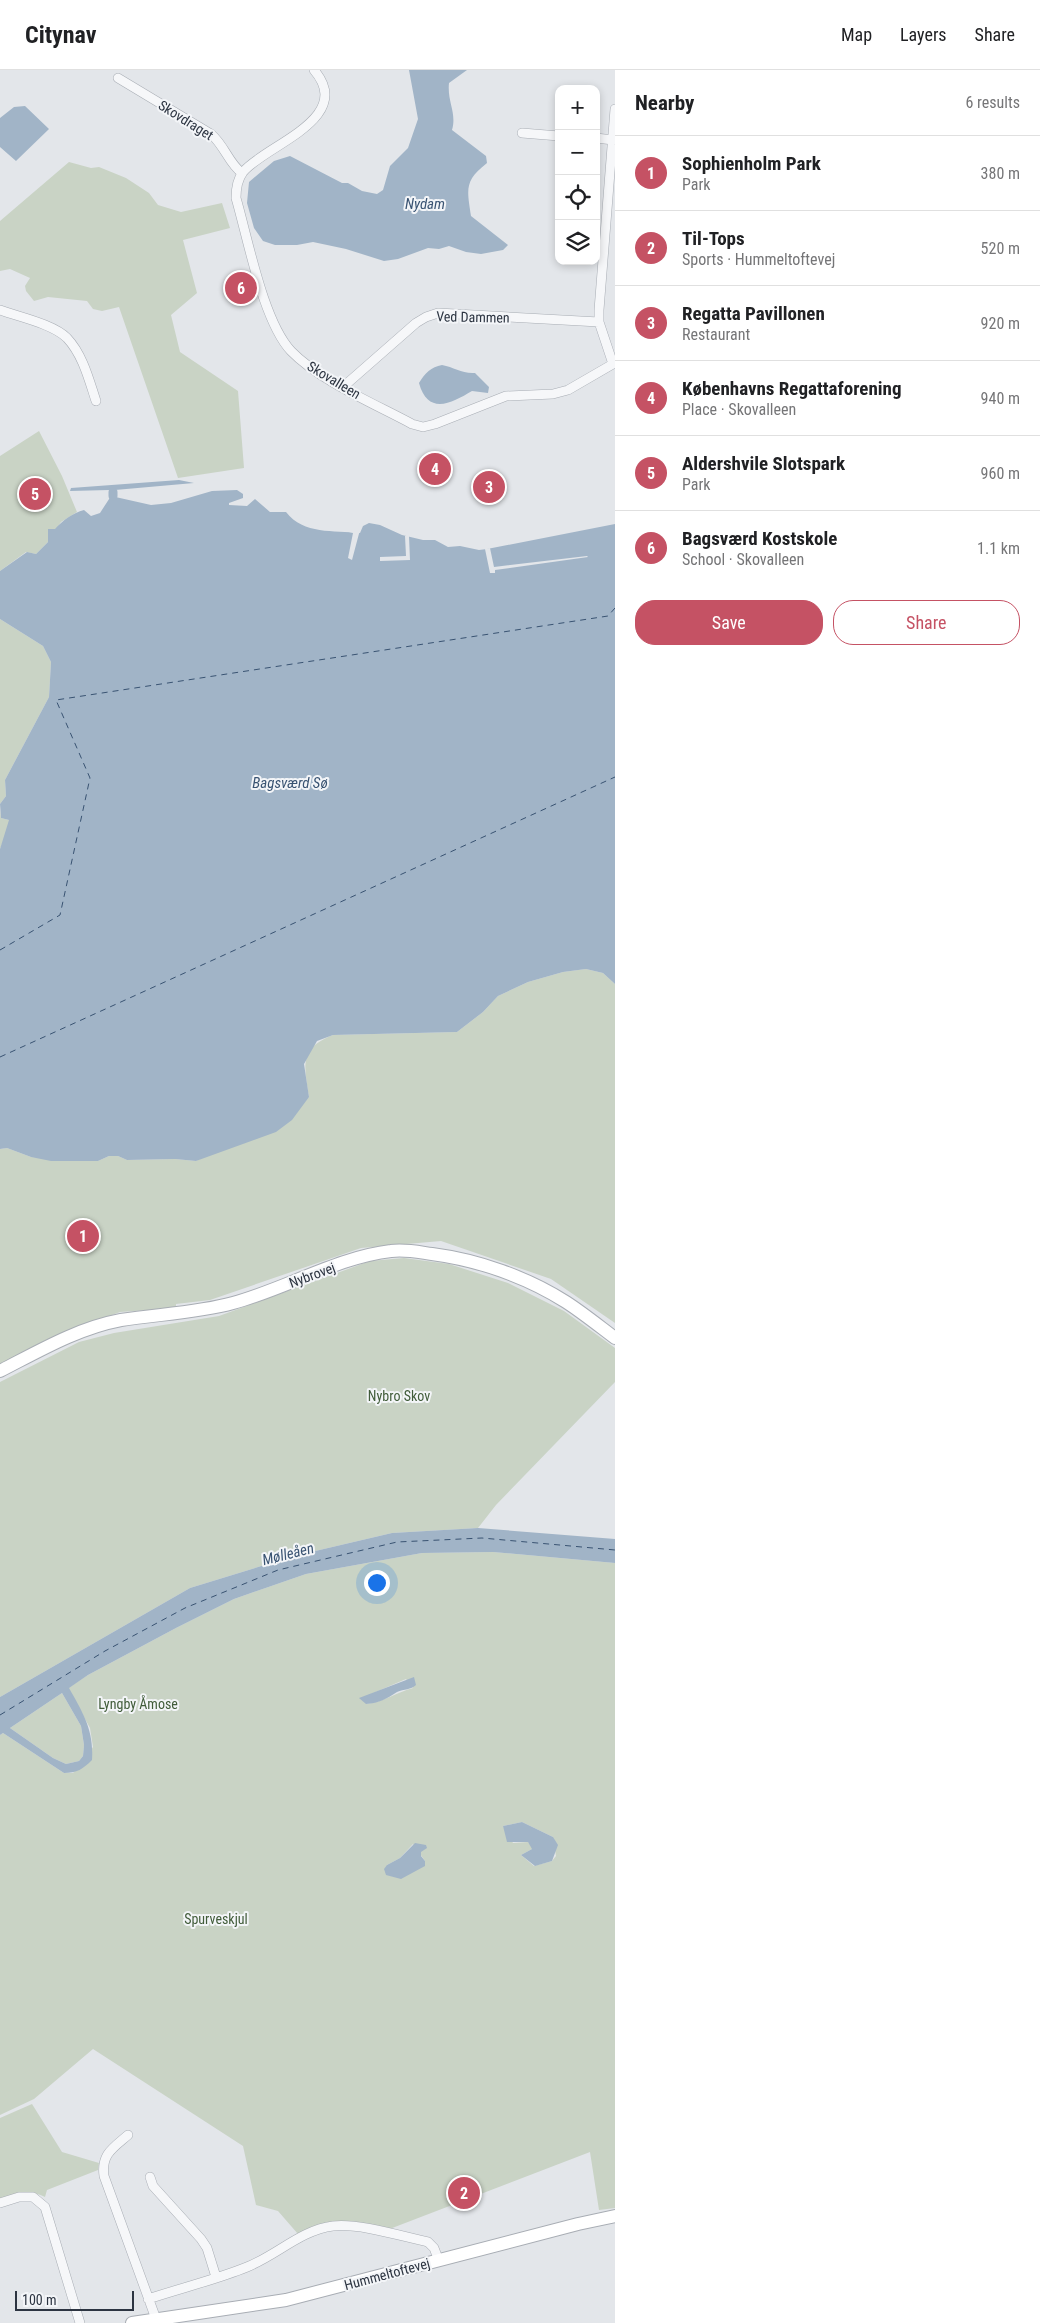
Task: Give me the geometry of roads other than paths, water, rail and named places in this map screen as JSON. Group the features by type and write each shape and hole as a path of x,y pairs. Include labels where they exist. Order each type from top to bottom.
{"street":[{"path":"242,173 316,118 324,100 324,91 321,81 314,70"},
{"name":"Skovdraget","path":"118,78 211,134 221,143 235,168 242,173"},
{"path":"599,322 615,109"},
{"path":"522,133 555,136"},
{"path":"600,138 613,140"},
{"name":"Skovalleen","path":"242,173 237,182 236,198 270,316 279,334 290,350 316,372 412,424 423,427 435,424 494,400 522,395 553,394 568,390 613,364 599,322"},
{"path":"0,310 52,329 66,337 82,361 96,401"},
{"name":"Ved Dammen","path":"343,387 416,323 438,313 599,322"},
{"name":"Nybrovej","path":"0,1371 62,1340 92,1328 121,1321 205,1310 235,1303 362,1257 404,1250 445,1256 484,1265 535,1285 566,1301 615,1338"},
{"path":"128,2135 108,2153 102,2164 104,2176 156,2319"},
{"path":"150,2177 154,2186 207,2248 216,2277"},
{"path":"0,2203 19,2197 33,2197 45,2207 80,2323"},
{"name":"Hummeltoftevej","path":"132,2323 286,2300 615,2216"},
{"path":"148,2299 246,2268 266,2259 302,2235 332,2226 346,2226 428,2242 434,2248 439,2261"}],"water":[{"name":"Nydam","path":"409,70 467,70 449,83 449,96 453,118 452,130 486,156 487,163 474,175 469,186 471,216 508,245 503,250 481,254 466,252 449,246 439,249 428,248 398,259 384,261 346,249 313,242 297,245 275,245 263,241 254,228 247,203 249,182 274,161 290,156 342,183 348,183 362,191 377,194 383,190 390,166 408,148 418,119"},
{"path":"25,106 49,129 16,161 0,147 0,118 14,107"},
{"path":"442,365 475,373 489,387 488,393 472,391 457,399 441,404 428,400 419,383 429,371"},
{"path":"179,480 194,483 115,490 115,492 110,493 109,490 70,491 71,488"},
{"name":"Bagsværd Sø","path":"237,490 243,494 243,498 229,503 229,505 247,506 255,499 270,512 286,512 301,525 310,528 360,533 363,526 369,523 380,525 402,535 423,540 435,540 448,547 460,546 479,550 615,524 615,984 603,973 586,969 563,972 528,982 498,996 483,1012 457,1032 333,1035 317,1041 304,1064 309,1097 292,1120 276,1132 196,1161 175,1159 127,1160 118,1156 109,1156 98,1161 51,1161 31,1157 7,1148 0,1149 0,849 9,820 1,818 0,804 6,796 5,780 49,697 51,662 43,646 0,619 0,571 27,552 36,554 48,542 48,529 55,529 68,517 84,510 91,516 100,513 111,496 151,505 171,503 212,491"},
{"path":"478,1528 615,1539 615,1563 493,1552 422,1553 306,1574 234,1599 88,1675 69,1688 83,1714 91,1740 92,1760 80,1770 64,1773 3,1733 0,1735 0,1697 190,1588 294,1556 392,1533","holes":["62,1693 81,1726 84,1745 83,1756 79,1761 66,1764 53,1758 10,1728"]},
{"path":"414,1677 416,1685 414,1687 397,1692 383,1700 366,1704 359,1698"},
{"path":"522,1822 553,1837 558,1845 552,1861 535,1866 521,1855 532,1849 528,1842 507,1842 503,1826"},
{"path":"415,1843 426,1845 427,1848 421,1852 425,1866 401,1879 386,1875 384,1869 387,1865 400,1858"}],"place":[{"name":"Bagsværd Kostskole","path":"241,288"},
{"name":"Københavns Regattaforening","path":"435,469"},
{"name":"Regatta Pavillonen","path":"489,487"},
{"name":"Aldershvile Slotspark","path":"35,494"},
{"name":"Sophienholm Park","path":"83,1236"},
{"name":"Til-Tops","path":"464,2193"}],"park label":[{"name":"Nybro Skov","path":"399,1396"},
{"name":"Lyngby Åmose","path":"138,1704"},
{"name":"Spurveskjul","path":"216,1919"}],"water label":[{"name":"Mølleåen","path":"288,1554"}]}
